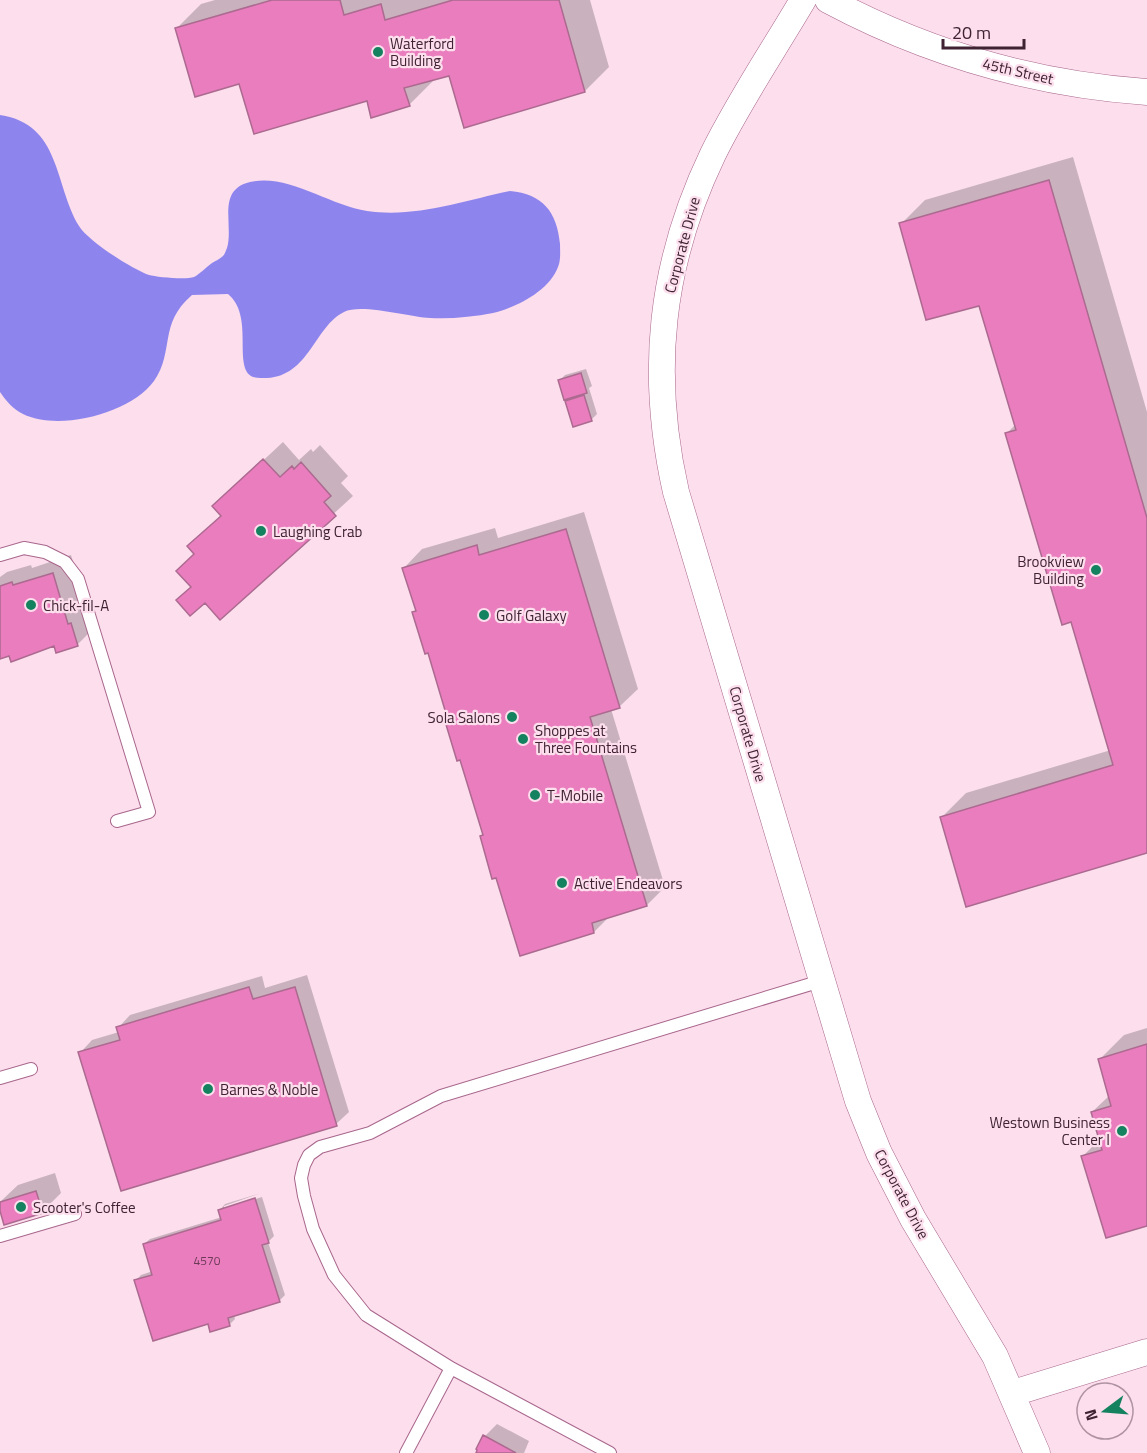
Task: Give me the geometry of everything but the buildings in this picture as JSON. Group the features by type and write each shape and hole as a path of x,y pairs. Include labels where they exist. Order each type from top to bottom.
{"street":[{"name":"Corporate Drive","path":"803,0 714,152 684,224 671,273 663,323 660,374 663,424 676,492 858,1101 879,1153 913,1219 984,1336 1013,1393 1037,1453"},
{"name":"45th Street","path":"828,0 910,39 944,52 1022,75 1117,90 1147,92"},
{"path":"1013,1393 1147,1352"}],"lane":[{"path":"0,555 24,548 45,552 65,562 78,579 149,812 117,821"},
{"path":"610,1453 451,1368 366,1315 334,1275 313,1229 301,1178 304,1165 309,1155 320,1148 369,1133 441,1096 821,981"},
{"path":"0,1078 31,1069"},
{"path":"0,1236 75,1214"},
{"path":"406,1453 451,1368"}],"shaded area":[{"path":"0,115 20,121 35,130 45,143 53,158 71,210 84,232 111,254 149,275 190,278 222,257 229,239 228,209 233,192 250,182 264,180 293,186 353,208 385,213 439,207 510,191 522,193 540,201 552,214 560,244 559,264 554,276 540,291 512,307 493,313 438,318 362,309 344,312 334,319 293,369 267,378 253,377 247,372 244,363 240,315 236,304 228,294 192,295 175,316 160,370 154,381 143,392 129,402 93,416 74,420 38,419 16,410 0,392"}],"place":[{"name":"Waterford Building","path":"378,52"},
{"name":"Laughing Crab","path":"261,531"},
{"name":"Brookview Building","path":"1096,570"},
{"name":"Chick-fil-A","path":"31,605"},
{"name":"Golf Galaxy","path":"484,615"},
{"name":"Sola Salons","path":"512,717"},
{"name":"Shoppes at Three Fountains","path":"523,739"},
{"name":"T-Mobile","path":"535,795"},
{"name":"Active Endeavors","path":"562,883"},
{"name":"Barnes & Noble","path":"208,1089"},
{"name":"Westown Business Center I","path":"1122,1131"},
{"name":"Scooter's Coffee","path":"21,1207"}]}
